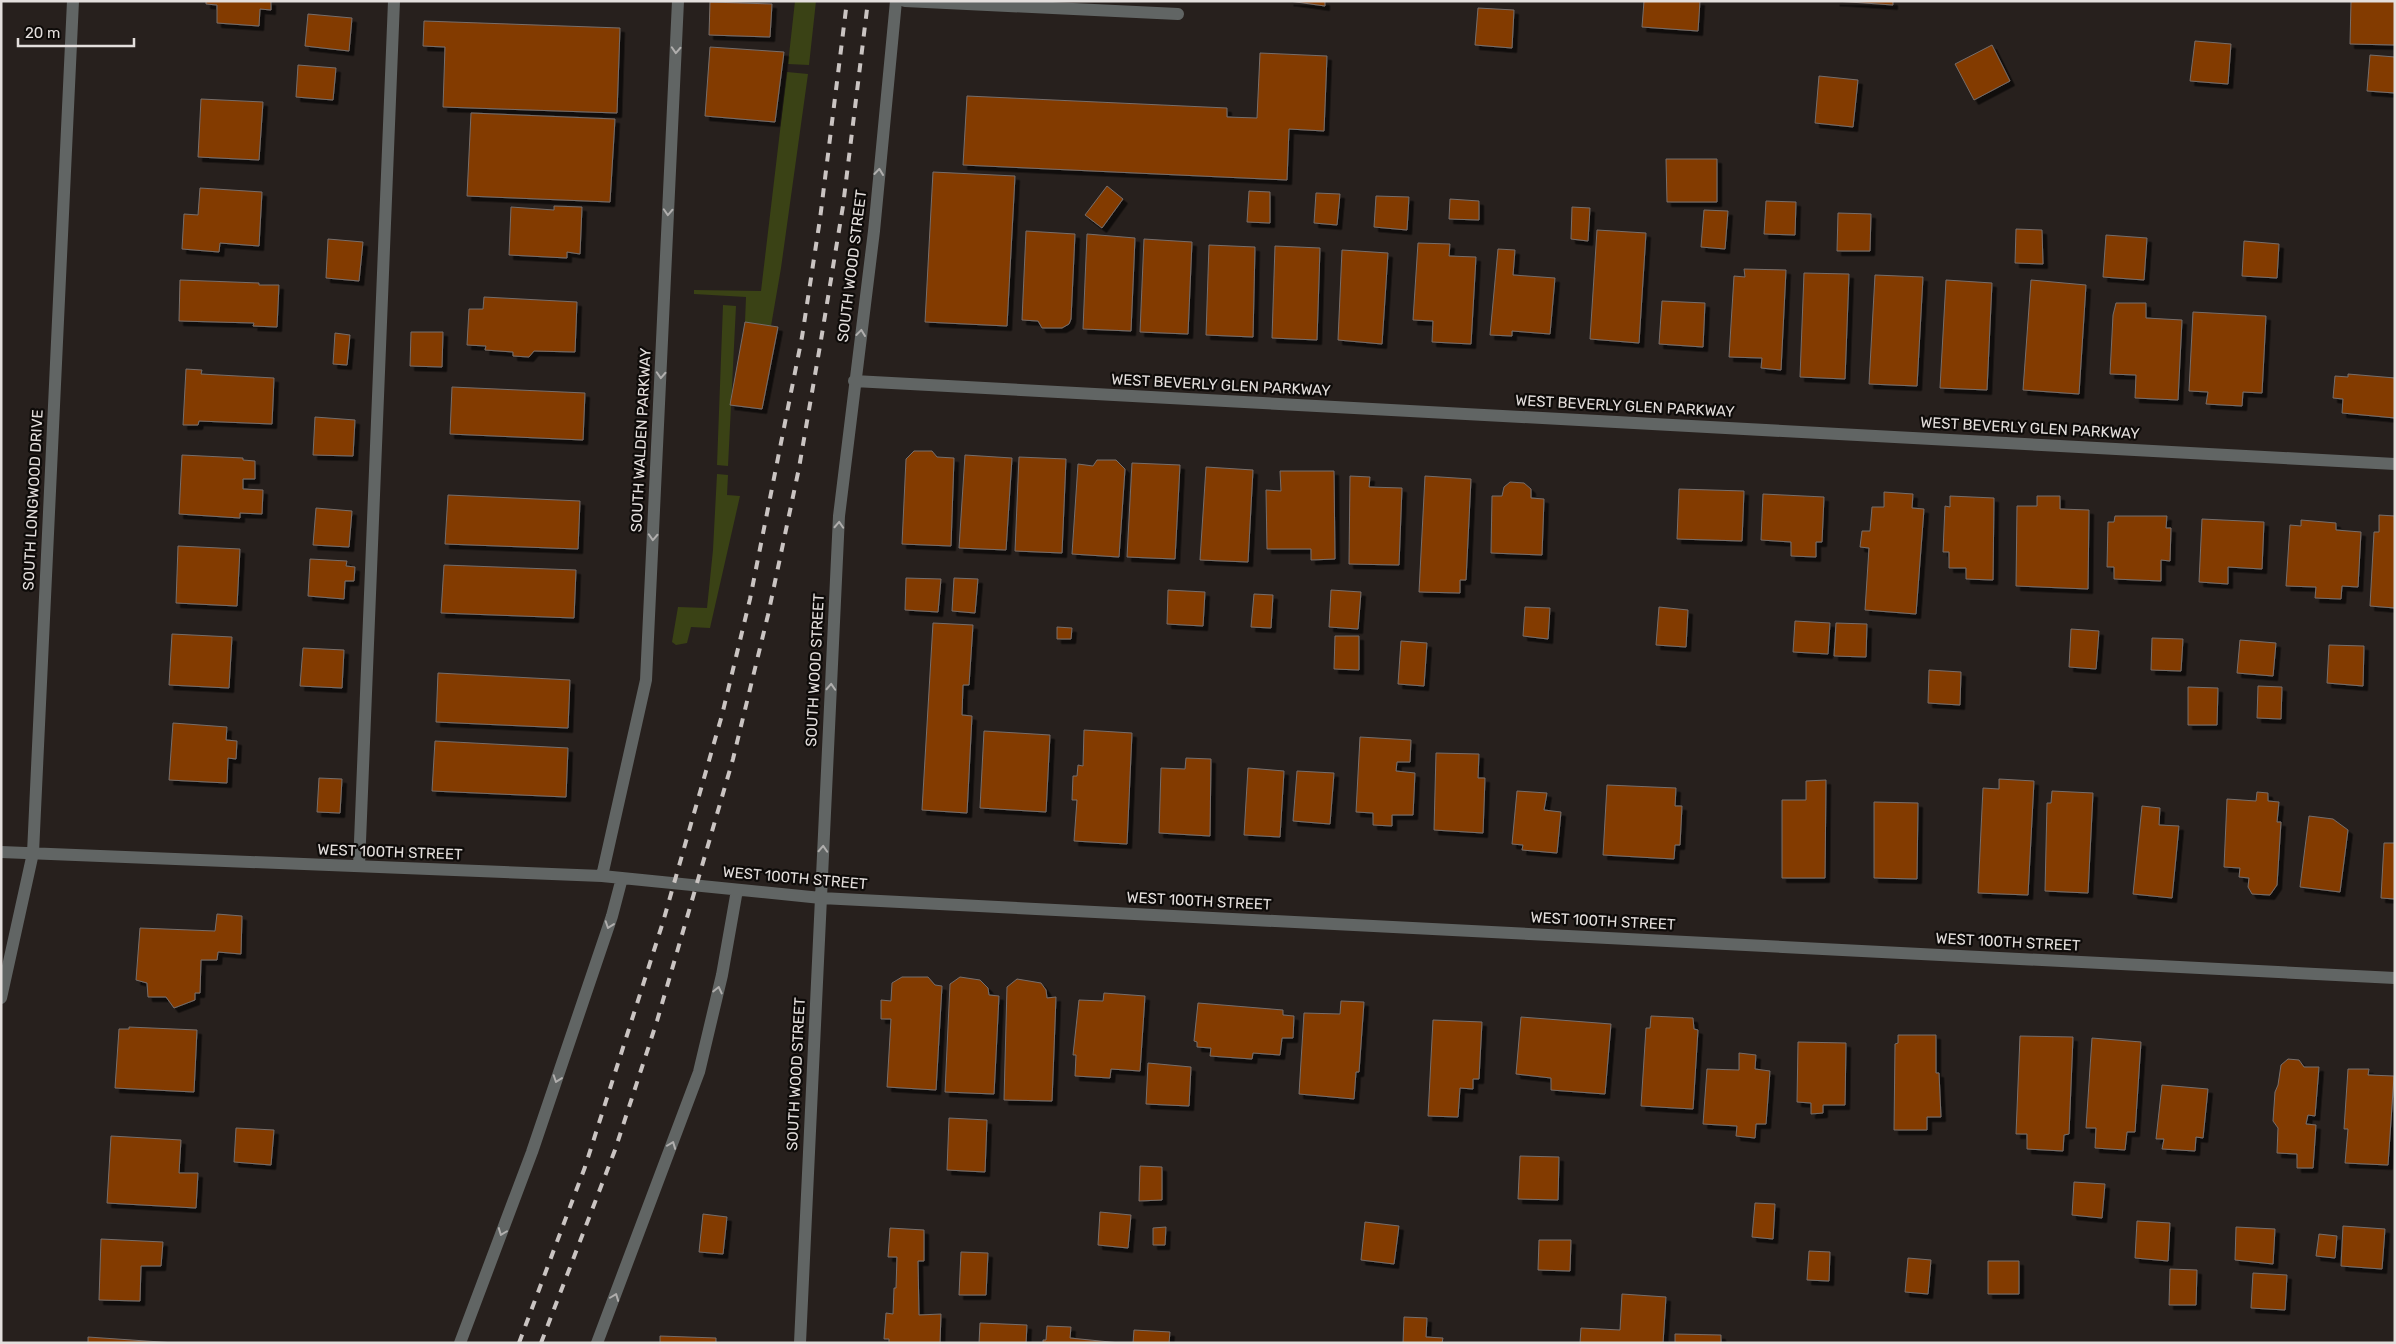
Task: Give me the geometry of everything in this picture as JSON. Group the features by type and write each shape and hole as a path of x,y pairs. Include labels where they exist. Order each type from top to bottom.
{"street":[{"name":"SOUTH LONGWOOD DRIVE","path":"1,998 33,854 73,1"},
{"path":"359,866 394,1"},
{"name":"SOUTH WALDEN PARKWAY","path":"602,876 646,680 678,1"},
{"name":"SOUTH WOOD STREET","path":"800,1343 839,516 874,231 896,1"},
{"path":"905,1 1178,14"},
{"name":"WEST BEVERLY GLEN PARKWAY","path":"854,382 2395,464"},
{"name":"WEST 100TH STREET","path":"1,852 602,876 821,898 2395,978"},
{"path":"460,1343 532,1152 612,916 622,878"},
{"path":"598,1343 699,1072 722,975 736,890"}],"green space":[{"path":"795,1 816,1 809,65 788,64"},
{"path":"787,72 808,74 771,326 745,322 746,297 694,294 694,290 761,291"},
{"path":"723,305 736,306 728,466 717,465"},
{"path":"717,474 728,475 727,495 740,496 710,628 691,627 687,643 676,645 672,642 678,607 707,608 713,550"}],"building":[{"path":"206,1 271,1 271,10 260,9 259,26 217,23 217,5 206,4"},
{"path":"1289,1 1325,1 1325,6"},
{"path":"1644,1 1700,1 1698,31 1642,27"},
{"path":"1835,1 1893,1 1893,5"},
{"path":"2351,1 2395,1 2395,45 2350,44"},
{"path":"710,2 772,4 770,37 709,35"},
{"path":"1478,8 1514,10 1512,48 1475,45"},
{"path":"308,14 352,18 349,51 305,46"},
{"path":"424,21 620,28 617,113 443,107 445,47 423,46"},
{"path":"2195,41 2231,44 2228,84 2190,81"},
{"path":"1992,45 2010,81 1974,100 1955,64"},
{"path":"710,47 784,52 775,122 705,116"},
{"path":"1260,53 1327,56 1324,131 1289,129 1287,180 963,165 967,96 1227,108 1227,117 1257,118"},
{"path":"2370,55 2395,57 2395,93 2367,91"},
{"path":"298,65 336,68 333,100 296,97"},
{"path":"1819,76 1858,80 1853,127 1815,123"},
{"path":"201,99 263,102 259,160 198,157"},
{"path":"471,113 615,119 610,202 467,196"},
{"path":"1666,159 1717,159 1717,202 1667,202"},
{"path":"933,172 1015,176 1007,326 925,322"},
{"path":"1107,186 1123,199 1102,228 1085,215"},
{"path":"200,188 262,192 259,246 220,243 219,252 182,249 184,214 198,215"},
{"path":"1249,191 1270,192 1270,223 1247,222"},
{"path":"1316,193 1340,194 1337,225 1314,223"},
{"path":"1376,196 1409,197 1407,230 1374,227"},
{"path":"1450,199 1479,201 1479,220 1449,219"},
{"path":"1766,201 1796,202 1795,235 1764,234"},
{"path":"554,206 582,207 580,254 567,252 567,258 509,255 511,207 554,210"},
{"path":"1572,207 1590,208 1588,241 1571,239"},
{"path":"1704,210 1728,211 1725,249 1701,247"},
{"path":"1838,213 1871,214 1870,251 1837,251"},
{"path":"2016,229 2042,230 2043,264 2015,263"},
{"path":"1597,230 1646,233 1639,343 1590,339"},
{"path":"1026,231 1075,234 1071,319 1069,324 1062,328 1042,328 1038,321 1022,320"},
{"path":"1087,234 1135,238 1131,331 1083,329"},
{"path":"2106,235 2147,238 2144,280 2103,277"},
{"path":"328,239 363,242 359,281 326,278"},
{"path":"1144,239 1192,242 1188,334 1140,332"},
{"path":"2244,241 2279,244 2277,278 2242,276"},
{"path":"1418,243 1450,244 1449,256 1476,257 1471,344 1432,342 1433,321 1413,320"},
{"path":"1209,245 1255,247 1253,337 1206,335"},
{"path":"1275,246 1320,248 1317,340 1272,338"},
{"path":"1498,249 1515,250 1513,275 1555,278 1550,334 1512,331 1512,336 1490,335"},
{"path":"1342,250 1388,253 1382,344 1338,340"},
{"path":"1744,269 1786,270 1781,370 1761,368 1762,358 1729,357 1734,276 1745,277"},
{"path":"1804,273 1849,274 1845,379 1800,377"},
{"path":"1875,275 1923,277 1917,386 1869,384"},
{"path":"180,280 279,285 277,327 253,326 254,323 179,321"},
{"path":"1946,280 1992,283 1987,390 1940,388"},
{"path":"2031,280 2086,285 2079,394 2023,390"},
{"path":"484,297 577,302 575,352 534,351 529,357 513,356 513,352 485,350 486,346 467,345 469,309 483,309"},
{"path":"1662,301 1705,303 1703,347 1659,344"},
{"path":"2116,303 2146,303 2146,318 2182,320 2178,400 2135,398 2136,375 2110,374 2113,315"},
{"path":"2193,312 2266,316 2262,393 2243,392 2242,406 2206,404 2208,392 2189,391"},
{"path":"745,322 778,327 762,409 730,405"},
{"path":"411,332 443,332 442,367 410,366"},
{"path":"335,333 350,335 347,365 333,364"},
{"path":"186,369 202,370 201,374 274,378 272,424 199,421 198,425 183,425"},
{"path":"2348,374 2395,378 2395,418 2342,413 2343,399 2333,398 2335,376 2348,377"},
{"path":"452,387 585,393 583,440 450,434"},
{"path":"315,417 355,420 353,456 313,455"},
{"path":"914,451 932,451 937,457 954,458 951,546 902,544 906,459"},
{"path":"182,455 243,458 243,460 255,461 255,479 243,479 243,489 263,490 262,514 240,513 240,518 179,514"},
{"path":"965,455 1012,458 1006,550 959,548"},
{"path":"1019,457 1066,459 1062,553 1015,551"},
{"path":"1097,460 1116,460 1125,469 1119,557 1072,554 1078,464 1093,466"},
{"path":"1132,463 1180,465 1175,559 1127,557"},
{"path":"1206,467 1253,470 1248,562 1200,560"},
{"path":"1280,471 1334,471 1335,559 1311,560 1311,549 1267,549 1266,490 1281,491"},
{"path":"1350,476 1370,477 1369,487 1402,488 1399,565 1349,564"},
{"path":"1425,476 1471,479 1466,580 1460,580 1460,593 1419,592"},
{"path":"1510,482 1524,483 1531,489 1531,498 1544,499 1542,555 1491,553 1492,496 1502,496 1504,487"},
{"path":"1679,489 1744,491 1742,541 1677,539"},
{"path":"1884,492 1913,494 1912,508 1924,509 1916,614 1865,610 1869,548 1860,547 1862,531 1870,531 1872,507 1884,507"},
{"path":"1763,494 1824,497 1822,542 1816,542 1816,557 1791,556 1791,542 1761,540"},
{"path":"448,495 580,501 578,549 445,544"},
{"path":"1950,496 1994,498 1993,580 1966,579 1966,568 1949,568 1949,552 1943,552 1945,506 1950,507"},
{"path":"2037,496 2060,496 2060,509 2089,510 2088,589 2016,586 2017,506 2037,506"},
{"path":"316,508 352,511 349,547 313,545"},
{"path":"2379,515 2395,516 2395,608 2370,606 2374,532 2379,532"},
{"path":"2115,516 2167,516 2166,528 2171,528 2170,561 2161,560 2161,581 2114,579 2114,567 2107,567 2108,522 2114,522"},
{"path":"2202,519 2264,522 2262,569 2228,567 2228,584 2199,582"},
{"path":"2301,520 2336,523 2336,530 2361,532 2358,587 2342,586 2341,599 2315,598 2316,587 2286,586 2290,525 2301,526"},
{"path":"178,546 240,549 237,606 176,603"},
{"path":"310,559 347,561 346,566 355,567 354,581 345,581 344,599 308,596"},
{"path":"444,565 576,570 574,618 441,613"},
{"path":"906,578 941,579 938,612 905,610"},
{"path":"954,578 978,579 975,613 952,611"},
{"path":"1168,590 1205,592 1203,626 1167,624"},
{"path":"1331,590 1361,592 1358,629 1329,627"},
{"path":"1254,594 1273,595 1271,628 1251,627"},
{"path":"1525,607 1550,608 1548,639 1523,636"},
{"path":"1659,607 1688,610 1686,647 1656,645"},
{"path":"1795,621 1830,623 1828,654 1793,652"},
{"path":"933,623 973,625 969,685 963,685 962,715 972,716 967,813 922,810"},
{"path":"1836,623 1867,624 1866,657 1834,656"},
{"path":"1057,627 1072,628 1071,639 1057,639"},
{"path":"2071,629 2099,631 2096,669 2069,667"},
{"path":"172,634 232,637 229,688 169,685"},
{"path":"1335,636 1359,636 1359,670 1334,669"},
{"path":"2152,638 2183,639 2181,671 2151,670"},
{"path":"2240,640 2276,643 2273,676 2237,673"},
{"path":"1401,641 1427,643 1424,686 1398,684"},
{"path":"2329,645 2364,646 2363,686 2327,683"},
{"path":"303,648 344,650 342,688 300,686"},
{"path":"1929,670 1961,672 1960,705 1928,703"},
{"path":"438,673 570,680 568,728 436,722"},
{"path":"2258,686 2282,687 2281,719 2257,718"},
{"path":"2188,687 2218,688 2217,725 2188,725"},
{"path":"173,723 227,727 226,740 237,741 236,759 228,758 227,783 169,780"},
{"path":"1084,730 1132,733 1127,844 1074,841 1077,800 1072,800 1073,776 1077,776 1078,765 1083,766"},
{"path":"984,731 1050,735 1046,812 980,808"},
{"path":"1360,737 1411,740 1410,762 1397,762 1396,771 1415,773 1413,815 1392,815 1392,826 1373,825 1373,813 1356,812"},
{"path":"435,741 568,748 566,797 432,791"},
{"path":"1436,753 1479,754 1478,778 1485,778 1483,833 1434,830"},
{"path":"1186,758 1211,759 1210,836 1159,833 1161,768 1185,769"},
{"path":"1248,768 1284,771 1280,837 1244,835"},
{"path":"1297,771 1334,773 1330,824 1293,821"},
{"path":"319,778 342,779 340,813 317,812"},
{"path":"1999,779 2034,781 2028,895 1978,893 1983,788 1999,789"},
{"path":"1826,780 1825,878 1782,878 1782,800 1806,800 1806,781"},
{"path":"1607,785 1676,788 1675,806 1682,806 1680,845 1675,845 1674,859 1603,855"},
{"path":"1517,791 1547,793 1544,810 1561,812 1557,853 1522,850 1523,845 1512,844"},
{"path":"2052,791 2093,793 2088,893 2045,891 2047,803 2051,803"},
{"path":"2257,792 2268,793 2268,801 2279,802 2277,822 2281,822 2277,885 2270,895 2252,894 2248,887 2249,878 2239,877 2240,868 2224,867 2227,799 2256,801"},
{"path":"1874,802 1918,803 1917,879 1874,878"},
{"path":"2142,806 2160,808 2159,825 2179,826 2172,898 2133,894"},
{"path":"2309,816 2333,819 2348,830 2340,892 2300,887"},
{"path":"2384,843 2395,843 2395,899 2381,898"},
{"path":"217,914 242,916 241,954 218,952 217,960 201,960 200,993 195,993 195,1000 174,1008 166,997 148,997 147,983 136,980 140,928 215,931"},
{"path":"902,977 928,977 935,985 942,986 936,1090 887,1087 891,1019 881,1019 881,1000 891,1001 892,983"},
{"path":"960,977 980,980 988,988 989,995 999,996 994,1094 945,1092 950,984"},
{"path":"1017,979 1041,983 1046,990 1047,998 1056,997 1052,1101 1004,1100 1007,987"},
{"path":"1104,993 1145,996 1140,1071 1111,1069 1110,1078 1075,1076 1076,1055 1073,1055 1079,1000 1103,1001"},
{"path":"1341,1001 1364,1002 1359,1072 1356,1072 1354,1099 1299,1094 1304,1013 1340,1014"},
{"path":"1198,1003 1283,1010 1283,1015 1294,1016 1293,1038 1282,1038 1280,1055 1253,1053 1252,1059 1210,1056 1211,1048 1197,1047 1197,1042 1194,1041"},
{"path":"1651,1016 1693,1018 1694,1029 1698,1030 1693,1109 1641,1106 1646,1028 1650,1028"},
{"path":"1521,1017 1611,1024 1605,1094 1551,1090 1551,1078 1516,1074"},
{"path":"1433,1020 1482,1022 1479,1079 1473,1079 1473,1089 1460,1088 1458,1117 1428,1116"},
{"path":"129,1027 197,1030 194,1092 115,1088 119,1029 129,1029"},
{"path":"1898,1035 1936,1035 1936,1073 1939,1073 1941,1117 1927,1117 1927,1130 1894,1130 1895,1044 1898,1043"},
{"path":"2020,1036 2073,1037 2069,1134 2064,1135 2063,1151 2027,1149 2027,1134 2016,1134"},
{"path":"2092,1038 2141,1042 2135,1132 2127,1132 2125,1150 2095,1148 2096,1128 2086,1128"},
{"path":"1798,1042 1846,1043 1845,1105 1823,1105 1823,1113 1811,1114 1811,1103 1797,1102"},
{"path":"1739,1053 1756,1055 1755,1069 1770,1071 1766,1124 1756,1124 1755,1138 1736,1136 1737,1126 1703,1124 1707,1069 1739,1070"},
{"path":"2288,1059 2299,1060 2304,1067 2319,1067 2315,1116 2308,1115 2306,1124 2316,1125 2313,1168 2297,1168 2297,1154 2277,1153 2278,1128 2273,1121 2275,1092 2281,1065"},
{"path":"1148,1063 1191,1067 1189,1106 1146,1104"},
{"path":"2348,1069 2369,1069 2368,1075 2394,1076 2388,1165 2345,1163 2348,1129 2344,1129"},
{"path":"2162,1085 2208,1089 2203,1138 2196,1137 2195,1151 2162,1149 2164,1139 2156,1139"},
{"path":"949,1118 987,1120 985,1172 947,1170"},
{"path":"236,1128 274,1130 271,1165 234,1162"},
{"path":"111,1136 181,1140 179,1173 198,1173 196,1208 107,1203"},
{"path":"1520,1156 1559,1157 1558,1200 1518,1199"},
{"path":"1140,1166 1162,1167 1162,1200 1139,1201"},
{"path":"2074,1182 2105,1184 2102,1218 2072,1215"},
{"path":"1755,1203 1775,1204 1773,1239 1752,1237"},
{"path":"1100,1212 1131,1215 1128,1248 1098,1245"},
{"path":"703,1214 727,1217 723,1254 699,1252"},
{"path":"2137,1221 2170,1223 2168,1261 2135,1258"},
{"path":"1365,1222 1399,1226 1394,1264 1361,1260"},
{"path":"2343,1226 2385,1229 2382,1269 2341,1266"},
{"path":"1166,1227 1165,1245 1153,1245 1153,1228"},
{"path":"2236,1227 2275,1229 2273,1264 2235,1260"},
{"path":"890,1228 924,1230 924,1261 918,1261 919,1315 941,1314 940,1343 889,1343 889,1339 884,1339 886,1313 893,1314 894,1288 896,1288 897,1257 888,1257"},
{"path":"2319,1234 2337,1236 2335,1258 2316,1256"},
{"path":"101,1239 163,1242 161,1266 141,1266 140,1301 99,1300"},
{"path":"1539,1240 1571,1240 1570,1271 1538,1270"},
{"path":"1809,1251 1830,1252 1829,1281 1807,1280"},
{"path":"961,1252 988,1253 986,1295 959,1295"},
{"path":"1908,1258 1931,1260 1928,1294 1905,1292"},
{"path":"1988,1261 2019,1261 2019,1294 1988,1294"},
{"path":"2170,1269 2197,1270 2196,1305 2169,1305"},
{"path":"2253,1273 2287,1275 2285,1310 2251,1308"},
{"path":"1622,1294 1666,1297 1663,1343 1580,1343 1581,1328 1620,1330"},
{"path":"1404,1317 1427,1318 1426,1337 1443,1338 1442,1343 1403,1343"},
{"path":"980,1323 1027,1325 1026,1343 979,1343"},
{"path":"1047,1326 1071,1327 1070,1338 1120,1343 1043,1343 1043,1340 1046,1340"},
{"path":"1134,1330 1170,1332 1169,1343 1133,1343"},
{"path":"1675,1334 1721,1335 1721,1343 1675,1343"},
{"path":"660,1336 716,1338 716,1343 660,1343"},
{"path":"88,1337 175,1343 88,1343"}],"railway":[{"path":"519,1343 585,1167 663,922 722,715 750,599 802,337 820,219 847,1"},
{"path":"541,1343 615,1150 657,1021 733,759 768,615 799,468 843,206 868,1"}]}
